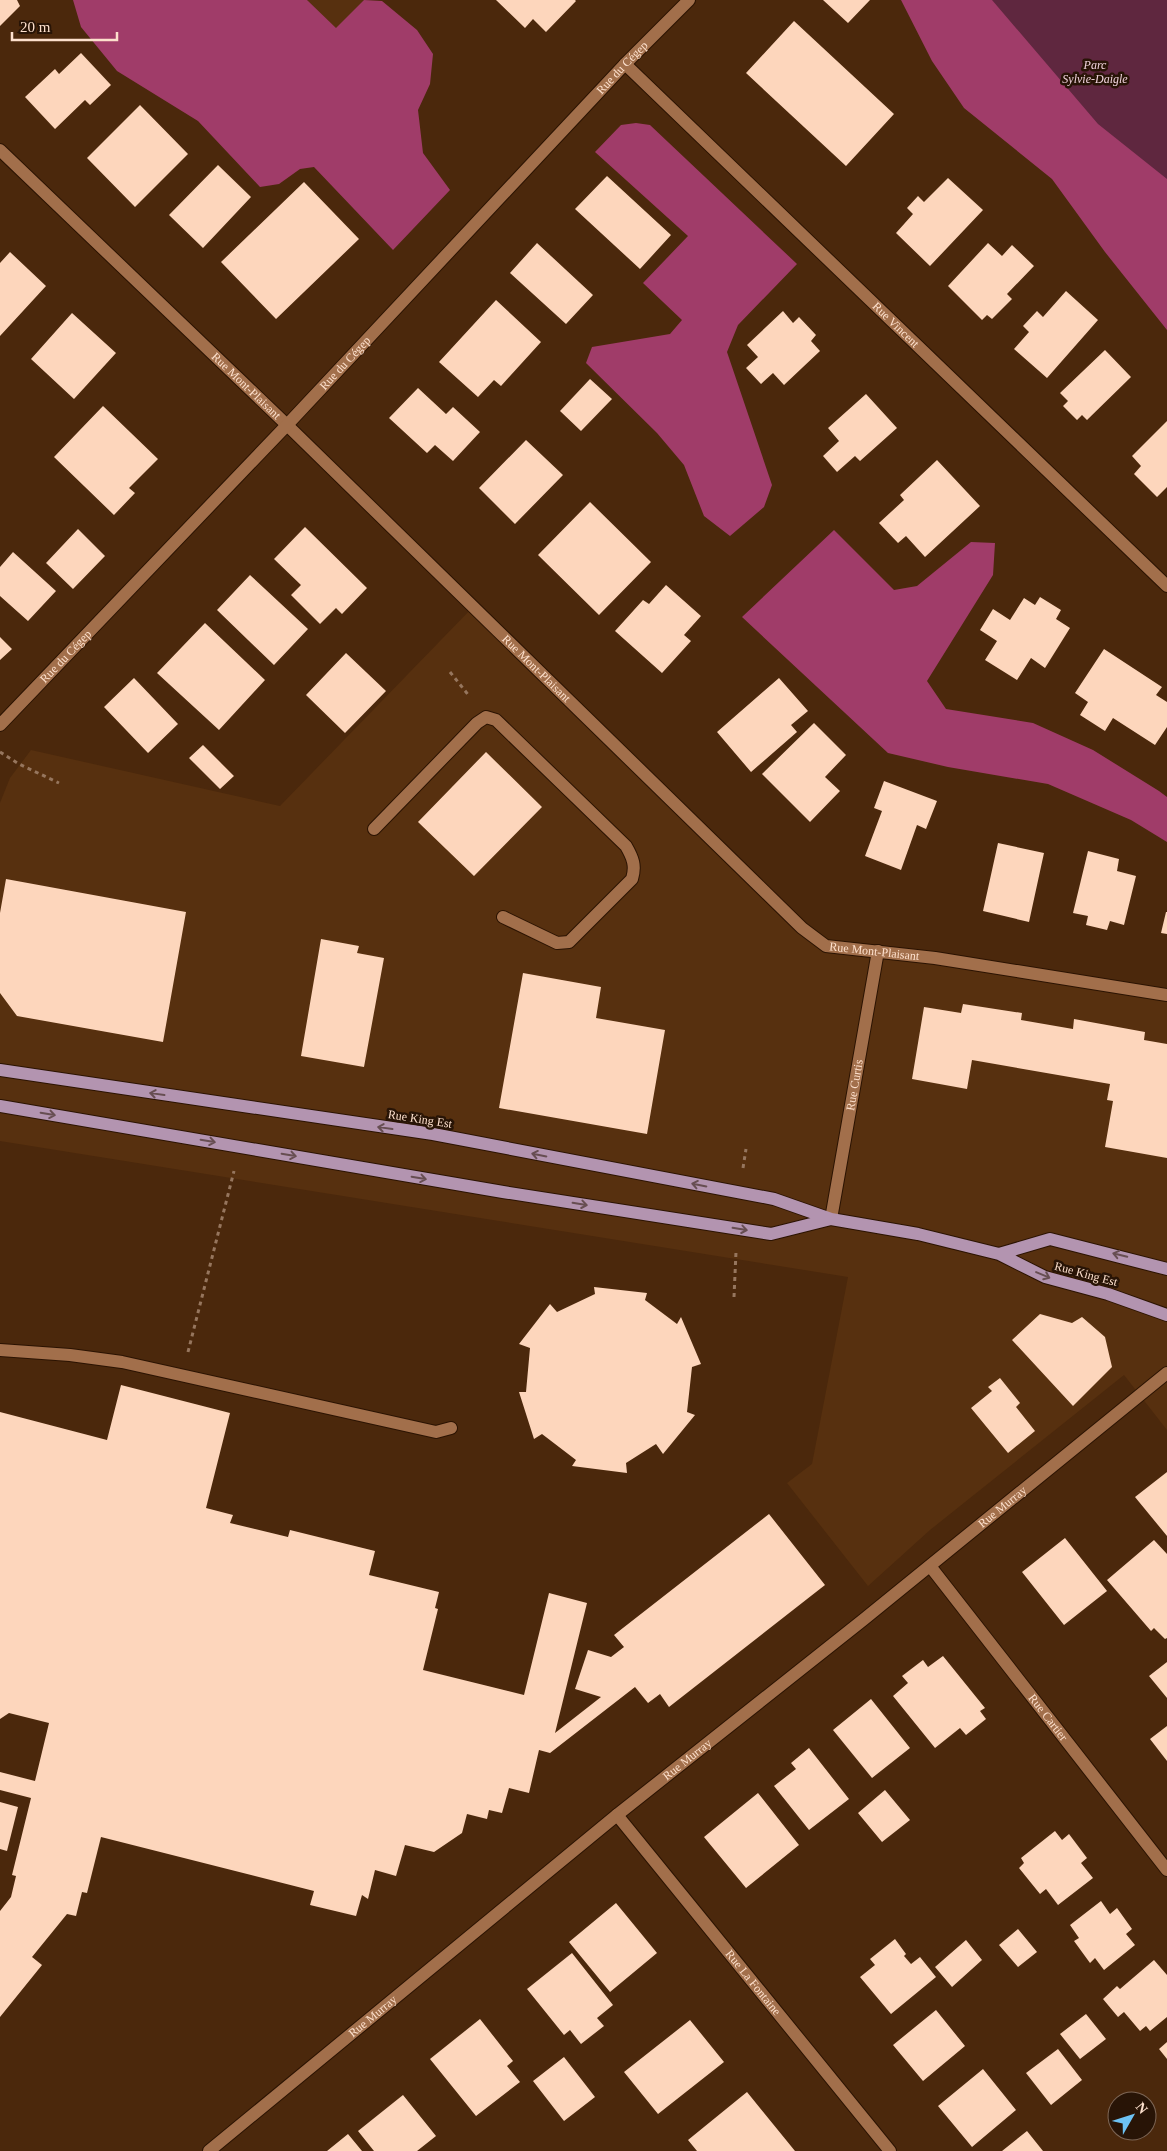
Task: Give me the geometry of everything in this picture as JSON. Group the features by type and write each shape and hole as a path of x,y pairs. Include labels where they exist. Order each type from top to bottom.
{"main road":[{"name":"Rue King Est","path":"0,1070 433,1134 774,1199 830,1219 918,1234 999,1254 1045,1277 1108,1294 1167,1315"},
{"name":"Rue King Est","path":"0,1106 503,1192 771,1234 830,1219"},
{"name":"Rue King Est","path":"999,1254 1050,1239 1167,1269"}],"street":[{"name":"Rue du Cégep","path":"0,725 287,424 625,64 689,0"},
{"name":"Rue Vincent","path":"625,64 1167,586"},
{"name":"Rue Mont-Plaisant","path":"0,150 287,424 802,928 826,946 878,951 1167,994"},
{"path":"374,829 477,724 486,717 496,720 626,846 632,857 635,869 632,879 569,942 557,943 503,917"},
{"name":"Rue Curtis","path":"830,1219 878,951"},
{"path":"0,1350 70,1355 182,1374 436,1432 451,1428"},
{"name":"Rue Murray","path":"210,2151 617,1815 930,1566 1167,1373"},
{"name":"Rue Cartier","path":"930,1566 1167,1870"},
{"name":"Rue La Fontaine","path":"617,1815 890,2151"}],"path":[{"path":"450,672 486,717"},
{"path":"0,752 19,764 59,783"},
{"path":"182,1374 241,1147"},
{"path":"734,1297 736,1228"}],"shaded area":[{"path":"73,0 307,0 336,28 364,0 382,1 417,30 433,54 430,84 418,110 423,153 450,190 393,250 314,167 300,169 279,184 260,187 198,121 117,71 81,27"},
{"path":"307,0 364,0 336,29"},
{"path":"901,0 992,0 1098,124 1167,179 1167,330 1105,252 1052,179 964,108 932,61"},
{"path":"636,123 650,125 797,264 738,325 727,352 772,485 764,507 730,536 704,516 684,465 657,433 586,363 592,347 670,334 682,320 643,283 688,236 595,152 621,125"},
{"path":"834,530 894,590 917,586 971,542 995,543 993,575 927,681 946,709 1033,723 1093,750 1159,791 1167,797 1167,842 1131,820 1048,784 948,767 888,753 742,617"},
{"path":"473,607 826,946 1167,995 1167,1430 1124,1375 930,1530 868,1586 787,1483 812,1464 848,1277 0,1141 0,803 10,778 31,750 280,806"}],"green space":[{"name":"Parc Sylvie-Daigle","path":"915,0 1167,0 1167,239"}],"building":[{"path":"0,0 17,0 20,6 0,26"},
{"path":"496,0 576,1 546,32 533,19 525,28"},
{"path":"823,0 870,0 848,23"},
{"path":"794,21 894,114 846,166 746,73"},
{"path":"81,53 111,85 90,105 85,100 55,129 25,97 55,69 59,74"},
{"path":"140,105 188,154 135,207 87,158"},
{"path":"218,165 251,197 203,248 169,215"},
{"path":"607,176 671,235 640,269 575,209"},
{"path":"948,178 983,210 930,266 896,233 913,214 907,208 918,196 924,202"},
{"path":"304,182 359,239 276,319 221,262"},
{"path":"537,243 593,295 566,324 510,273"},
{"path":"988,243 1002,256 1012,245 1034,266 1007,294 1012,299 992,319 987,315 982,320 948,286"},
{"path":"10,252 46,286 0,336 0,263"},
{"path":"1066,291 1098,320 1047,378 1014,349 1029,332 1023,326 1037,311 1043,317"},
{"path":"496,300 541,342 501,386 494,380 478,397 439,362"},
{"path":"783,311 793,323 799,317 816,335 811,341 820,351 784,385 773,373 761,384 746,368 758,357 747,345"},
{"path":"72,313 116,353 74,399 31,359"},
{"path":"1105,350 1131,377 1087,420 1082,415 1077,420 1063,406 1068,401 1060,393"},
{"path":"590,379 612,399 581,431 560,411"},
{"path":"418,388 446,414 453,407 480,432 453,461 435,445 427,453 389,418"},
{"path":"866,394 897,428 860,461 855,456 837,472 823,456 839,441 828,428"},
{"path":"103,406 158,459 129,488 135,493 114,515 54,457"},
{"path":"1167,421 1167,487 1157,497 1134,474 1141,466 1132,456"},
{"path":"526,440 563,475 515,524 479,488"},
{"path":"937,460 980,506 925,557 906,536 898,543 879,523 904,500 900,495"},
{"path":"590,502 651,562 599,615 538,555"},
{"path":"305,527 367,588 342,614 336,608 320,624 291,595 301,585 274,559"},
{"path":"78,529 105,556 73,589 46,563"},
{"path":"13,552 56,591 28,621 0,596 0,567"},
{"path":"250,575 308,629 274,665 217,610"},
{"path":"666,585 701,616 684,635 691,641 662,673 615,631 643,600 649,604"},
{"path":"1040,597 1061,610 1056,619 1070,628 1045,668 1031,658 1017,680 985,660 997,641 980,630 993,609 1010,620 1024,598 1035,605"},
{"path":"205,623 265,680 219,730 157,673"},
{"path":"0,637 12,649 0,660"},
{"path":"1104,649 1162,687 1156,695 1167,702 1167,727 1155,745 1113,718 1105,731 1080,715 1088,702 1075,693"},
{"path":"346,653 386,691 345,733 306,695"},
{"path":"134,678 178,724 148,753 104,707"},
{"path":"779,678 808,711 791,725 797,732 751,772 717,732"},
{"path":"814,723 846,755 825,777 840,791 810,822 762,774"},
{"path":"203,745 234,776 220,789 189,758"},
{"path":"486,752 542,807 474,876 418,822"},
{"path":"884,781 937,801 926,829 917,825 901,870 865,856 882,811 874,808"},
{"path":"998,843 1044,853 1029,922 983,911"},
{"path":"1088,851 1119,859 1117,871 1136,876 1124,925 1110,921 1107,930 1086,925 1088,916 1073,913"},
{"path":"6,879 186,912 163,1042 17,1016 0,993 0,913"},
{"path":"1167,912 1167,934 1161,933"},
{"path":"321,939 359,946 357,953 384,958 364,1067 301,1056"},
{"path":"523,973 601,987 596,1018 665,1030 647,1134 499,1108"},
{"path":"963,1004 1022,1013 1021,1020 1073,1029 1074,1019 1145,1032 1144,1040 1167,1044 1167,1158 1105,1147 1113,1101 1107,1100 1110,1084 972,1060 967,1089 912,1079 924,1007 961,1013"},
{"path":"594,1287 647,1293 645,1300 677,1324 681,1317 701,1364 692,1367 687,1412 695,1415 663,1454 656,1444 626,1463 627,1473 572,1466 576,1460 542,1434 534,1439 519,1392 526,1392 530,1348 519,1344 550,1304 557,1312 595,1294"},
{"path":"1040,1314 1072,1323 1082,1317 1105,1337 1112,1367 1073,1406 1012,1340"},
{"path":"1000,1378 1020,1403 1016,1407 1035,1431 1008,1453 971,1408 992,1391 988,1387"},
{"path":"121,1385 230,1413 206,1508 233,1515 230,1523 288,1537 290,1530 375,1551 369,1575 439,1592 435,1608 438,1609 423,1670 524,1695 549,1593 587,1603 555,1733 601,1697 575,1689 588,1650 611,1657 624,1647 614,1635 769,1514 825,1585 669,1707 660,1694 648,1703 635,1687 550,1753 539,1750 529,1793 509,1788 502,1813 489,1810 487,1819 467,1814 462,1833 434,1852 405,1845 396,1876 375,1870 368,1899 362,1895 356,1916 310,1905 314,1891 101,1837 87,1893 82,1892 76,1916 67,1914 32,1957 42,1965 0,2017 0,1911 11,1897 16,1876 12,1875 31,1798 0,1790 0,1772 35,1781 49,1723 9,1713 0,1719 0,1412 107,1440"},
{"path":"1167,1472 1167,1536 1135,1497"},
{"path":"1065,1538 1107,1591 1064,1625 1022,1572"},
{"path":"1154,1540 1167,1554 1167,1638 1165,1639 1154,1628 1151,1631 1107,1580"},
{"path":"943,1656 985,1708 980,1711 986,1719 966,1735 960,1728 935,1748 893,1696 908,1683 902,1676 923,1660 928,1667"},
{"path":"1167,1662 1167,1698 1149,1676"},
{"path":"871,1699 910,1748 872,1778 833,1730"},
{"path":"1167,1726 1167,1761 1150,1739"},
{"path":"809,1748 849,1799 809,1830 774,1786 796,1769 791,1763"},
{"path":"885,1790 910,1820 882,1842 858,1813"},
{"path":"758,1793 799,1845 746,1888 704,1837"},
{"path":"0,1802 18,1807 7,1851 0,1849"},
{"path":"1055,1831 1062,1840 1069,1834 1087,1858 1081,1863 1093,1878 1058,1905 1046,1889 1040,1894 1019,1868 1024,1863 1021,1858"},
{"path":"1101,1901 1110,1914 1117,1908 1132,1929 1126,1934 1135,1945 1104,1970 1095,1958 1090,1963 1074,1941 1079,1938 1070,1925"},
{"path":"616,1903 657,1953 610,1992 569,1942"},
{"path":"1018,1929 1037,1952 1018,1967 999,1945"},
{"path":"895,1939 906,1954 904,1956 911,1964 920,1957 936,1977 891,2014 860,1977 875,1965 870,1959"},
{"path":"966,1940 982,1960 952,1987 935,1967"},
{"path":"572,1953 613,2005 597,2018 604,2026 581,2044 570,2030 564,2035 527,1989"},
{"path":"1154,1960 1167,1975 1167,2017 1150,2031 1146,2026 1140,2031 1124,2012 1118,2017 1103,1999 1117,1986 1120,1989"},
{"path":"936,2010 965,2046 923,2081 893,2045"},
{"path":"1086,2014 1106,2039 1080,2059 1060,2034"},
{"path":"480,2019 513,2061 507,2066 520,2082 476,2116 430,2059"},
{"path":"690,2020 724,2062 658,2114 624,2072"},
{"path":"1167,2042 1167,2059 1159,2049"},
{"path":"1058,2049 1082,2080 1051,2105 1026,2073"},
{"path":"564,2057 595,2097 564,2121 533,2081"},
{"path":"983,2069 1016,2110 972,2147 938,2106"},
{"path":"747,2092 795,2151 697,2151 688,2140"},
{"path":"403,2095 436,2136 417,2151 374,2151 358,2131"},
{"path":"1027,2131 1043,2151 1002,2151"},
{"path":"348,2134 362,2151 327,2151"}]}
